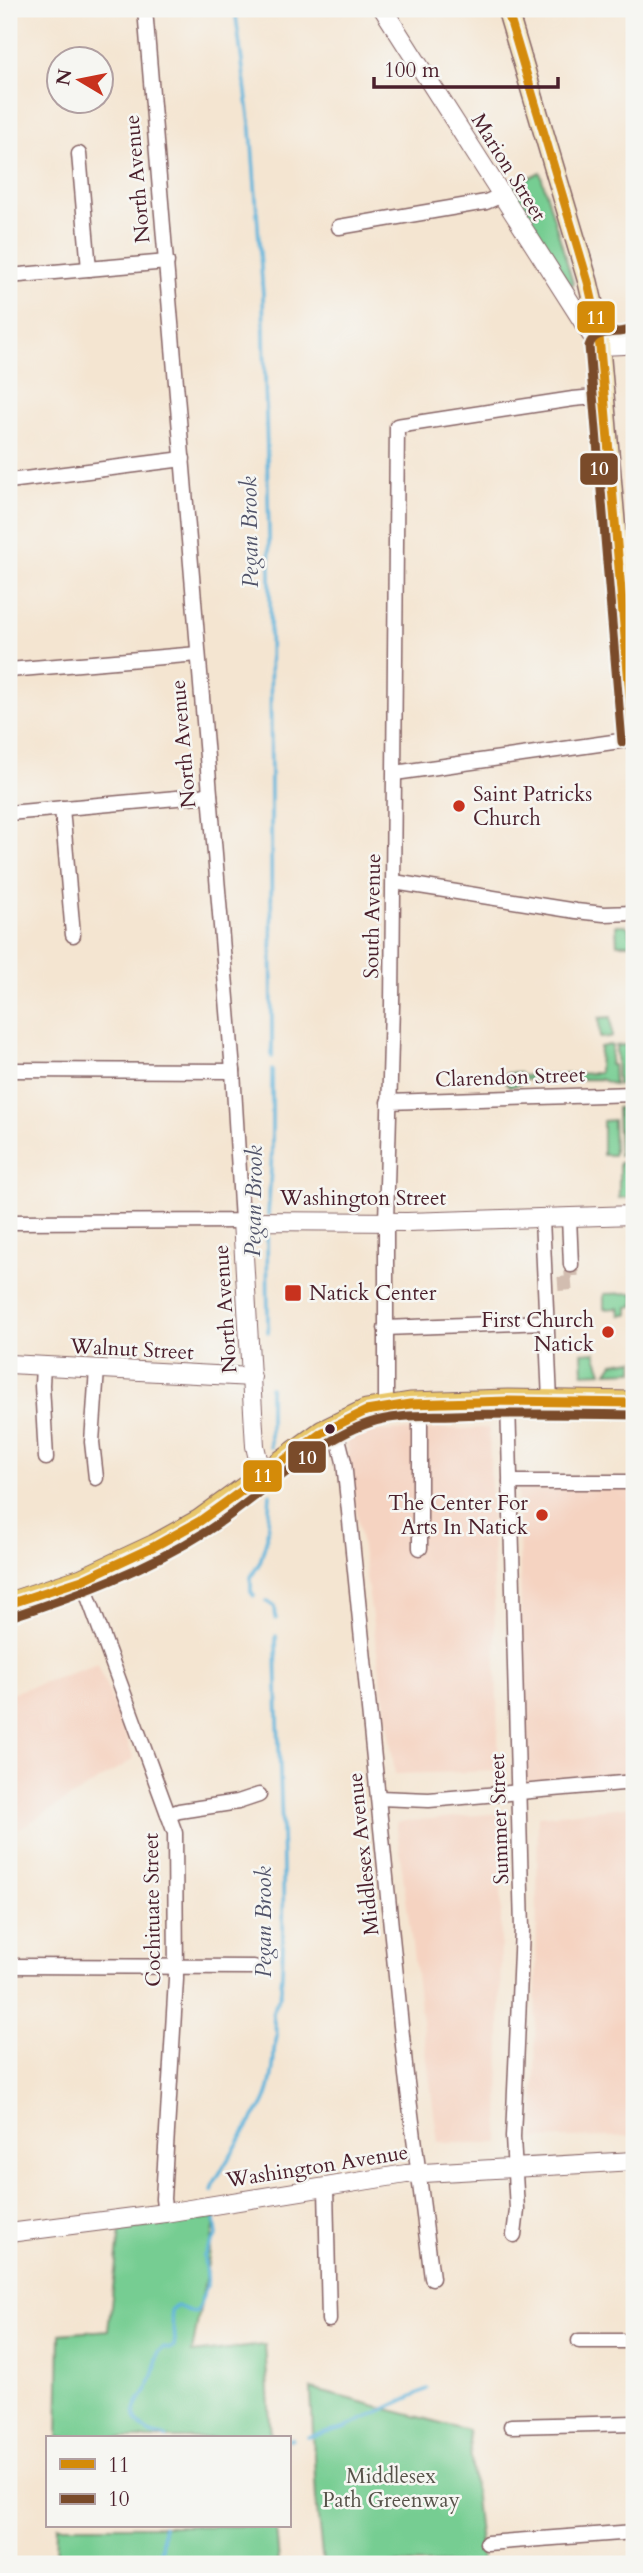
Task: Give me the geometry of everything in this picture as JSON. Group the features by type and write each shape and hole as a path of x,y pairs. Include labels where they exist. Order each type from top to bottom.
{"main road":[{"path":"507,9 589,288 601,346 627,570 634,740"},
{"path":"9,1604 116,1566 179,1533 323,1432 359,1413 386,1406 420,1404 508,1401 634,1403"}],"street":[{"name":"North Avenue","path":"145,9 233,1071 255,1446 258,1460 268,1472"},
{"name":"Marion Street","path":"383,9 584,326 601,346"},
{"path":"79,154 89,269"},
{"path":"339,227 485,202 500,196"},
{"path":"9,276 167,261"},
{"path":"601,346 634,341"},
{"name":"South Avenue","path":"386,1406 386,1222 394,882 397,426 575,398 605,396"},
{"path":"9,481 183,459"},
{"path":"9,670 198,654"},
{"path":"395,773 634,740"},
{"path":"9,813 210,795"},
{"path":"62,808 74,935"},
{"path":"394,882 576,911 634,913"},
{"path":"9,1070 233,1071"},
{"name":"Clarendon Street","path":"388,1102 634,1094"},
{"name":"Washington Street","path":"9,1222 386,1222 634,1215"},
{"path":"569,1217 571,1265"},
{"path":"542,1218 552,1286 546,1322 550,1401"},
{"path":"385,1328 546,1322"},
{"name":"Walnut Street","path":"9,1364 252,1377"},
{"path":"43,1366 46,1458"},
{"path":"96,1478 92,1442 97,1369"},
{"name":"Summer Street","path":"508,1401 522,1929 514,2167 517,2210 514,2235"},
{"path":"420,1404 420,1548"},
{"name":"Middlesex Avenue","path":"323,1432 339,1442 344,1462 418,2173 432,2278"},
{"path":"510,1482 634,1482"},
{"name":"Cochituate Street","path":"82,1580 175,1840 176,1966 164,2213"},
{"path":"379,1798 429,1800 634,1782"},
{"path":"168,1815 238,1802 259,1795"},
{"path":"9,1966 254,1967"},
{"name":"Washington Avenue","path":"9,2232 164,2213 418,2173 634,2161"},
{"path":"321,2189 329,2320"},
{"path":"579,2341 634,2341"},
{"path":"511,2426 634,2423"},
{"path":"487,2543 634,2532"}],"shaded area":[{"path":"489,1428 499,1771 395,1774 345,1432"},
{"path":"518,1487 634,1488 634,1778 525,1787"},
{"path":"98,1664 134,1759 9,1835 9,1694"},
{"path":"634,1806 634,2136 534,2139 538,1816"},
{"path":"502,1813 499,2143 438,2143 396,1822"}],"green space":[{"path":"540,172 573,283 571,287 507,189"},
{"path":"616,925 629,928 632,944 617,944"},
{"path":"611,1017 612,1037 600,1038 599,1018"},
{"path":"634,1044 634,1084 617,1085 616,1046"},
{"path":"612,1046 610,1065 613,1065 614,1085 600,1079 520,1080 520,1084 510,1087 504,1080 506,1073 520,1073 520,1076 599,1073 600,1047"},
{"path":"634,1107 634,1155 619,1155 617,1108"},
{"path":"613,1120 614,1152 613,1155 603,1155 603,1121"},
{"path":"634,1160 634,1197 619,1198 619,1163"},
{"path":"634,1293 634,1306 628,1307 628,1315 620,1315 619,1308 604,1309 604,1294"},
{"path":"595,1352 602,1372 583,1373 582,1353"},
{"path":"634,1360 634,1371 607,1372 613,1363"},
{"path":"216,2217 192,2353 265,2345 271,2436 58,2436 60,2334 108,2330 120,2230"},
{"name":"Middlesex Path Greenway","path":"311,2389 468,2430 482,2564 323,2564 316,2500"},
{"path":"57,2528 276,2528 279,2564 56,2564"}],"waterway":[{"name":"Pegan Brook","path":"235,9 251,130 263,295 270,574 272,1057"},
{"name":"Pegan Brook","path":"268,1215 272,1152 272,1070"},
{"name":"Pegan Brook","path":"267,1226 268,1332"},
{"name":"Pegan Brook","path":"270,1387 270,1447"},
{"name":"Pegan Brook","path":"254,1596 251,1592 251,1577 260,1562 267,1538 270,1494"},
{"name":"Pegan Brook","path":"266,1601 275,1607 276,1619"},
{"name":"Pegan Brook","path":"212,2191 215,2181 264,2103 272,2076 277,2037 273,2014 281,1990 283,1857 276,1636"},
{"name":"Pegan Brook","path":"162,2436 150,2433 140,2425 136,2420 135,2410 151,2380 158,2352 164,2347 169,2349 174,2346 171,2309 177,2306 192,2312 197,2311 207,2285 204,2256 217,2235 215,2220"},
{"path":"308,2437 343,2429 427,2389"},
{"name":"Pegan Brook","path":"160,2564 163,2528"}],"tunnel":[{"path":"558,1284 572,1283 571,1265"}],"transit line":[{"name":"11","path":"507,9 588,282 598,325 634,741"},
{"name":"10","path":"622,742 589,346 600,334 629,330"},
{"name":"11","path":"9,1604 82,1580 155,1546 200,1521 323,1432 366,1411 410,1404 508,1401 634,1403"},
{"name":"10","path":"13,1616 113,1580 184,1545 226,1518 328,1443 369,1423 390,1418 422,1416 634,1415"}],"place":[{"name":"Saint Patricks Church","path":"459,806"},
{"name":"Natick Center","path":"293,1293"},
{"name":"First Church Natick","path":"608,1332"},
{"name":"The Center For Arts In Natick","path":"542,1515"}]}
